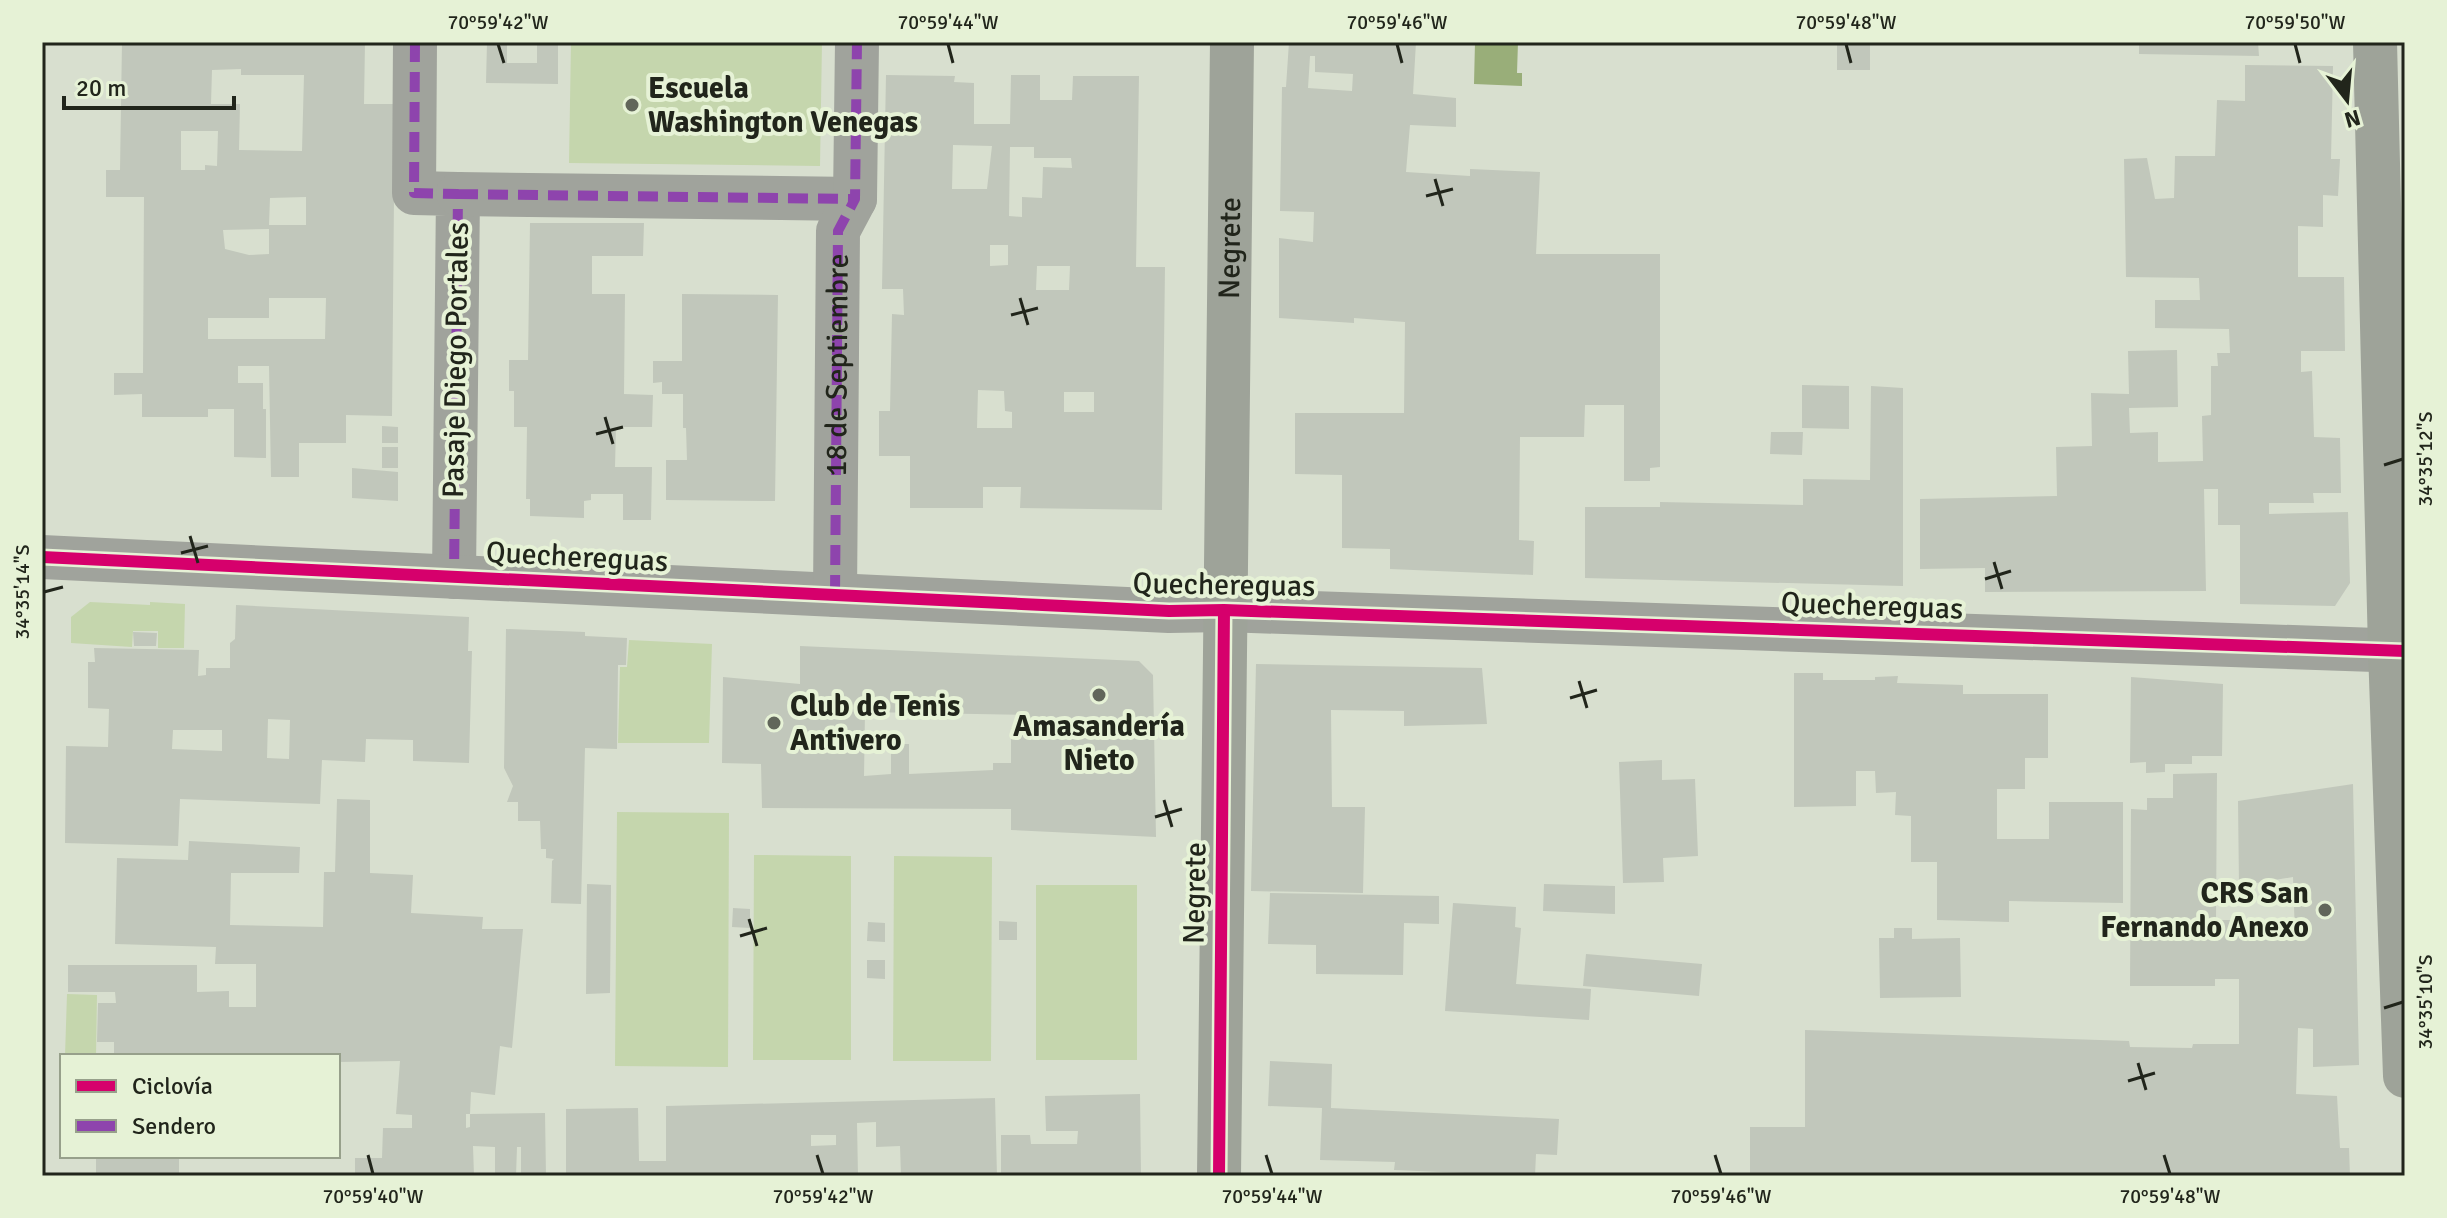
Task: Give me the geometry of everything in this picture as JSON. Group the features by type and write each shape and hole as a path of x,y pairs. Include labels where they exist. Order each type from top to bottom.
{"main road":[{"name":"Negrete","path":"1219,1176 1232,42"},
{"path":"2375,42 2398,650 2405,1076"}],"street":[{"name":"Pasaje Diego Portales","path":"415,42 414,193 458,194 454,577"},
{"name":"18 de Septiembre","path":"835,595 838,231 855,199 857,42"},
{"path":"458,194 855,199"},
{"name":"Quechereguas","path":"42,557 1153,611 1224,610 2398,650"}],"shaded area":[{"name":"Escuela Washington Venegas","path":"571,42 822,42 820,166 569,163"},
{"path":"1475,42 1518,42 1517,73 1522,73 1522,86 1474,84"},
{"path":"90,602 185,604 184,648 158,648 158,631 133,631 132,647 71,643 71,617"},
{"path":"629,640 712,644 709,743 618,743 620,667 627,667"},
{"path":"617,812 729,813 728,1067 615,1066"},
{"path":"754,855 851,856 851,1060 753,1060"},
{"path":"894,856 992,857 991,1061 893,1061"},
{"path":"1036,885 1137,885 1137,1060 1036,1060"},
{"path":"67,994 97,995 96,1054 65,1054"}],"building":[{"path":"122,42 365,42 364,104 401,104 394,197 392,416 346,415 346,443 299,443 299,477 271,477 269,366 238,366 238,383 263,383 266,458 234,457 234,409 208,409 208,417 142,417 142,394 114,395 114,373 143,373 144,197 106,197 106,170 120,170","holes":["241,69 241,75 304,75 302,151 239,150 240,104 211,104 212,70","181,131 218,131 217,166 205,165 205,170 181,170","306,197 306,225 269,225 270,198","269,229 269,254 249,255 225,249 223,230","269,298 326,298 325,339 208,339 208,318 269,318"]},
{"path":"487,42 507,42 507,63 537,63 537,42 558,42 558,84 486,83"},
{"path":"1289,42 1416,42 1413,94 1456,98 1456,127 1410,125 1406,172 1470,176 1470,169 1540,172 1536,254 1660,254 1660,467 1650,468 1650,481 1624,481 1624,405 1585,405 1584,437 1520,437 1519,540 1534,541 1533,575 1390,569 1390,549 1342,548 1342,475 1295,474 1295,413 1404,413 1405,322 1354,318 1354,323 1279,318 1279,238 1313,242 1314,212 1280,211 1282,87 1286,87","holes":["1310,56 1315,56 1315,72 1353,74 1352,91 1308,88"]},
{"path":"1837,42 1870,42 1870,70 1837,70"},
{"path":"2139,42 2258,42 2259,56 2139,54"},
{"path":"2245,65 2333,66 2331,159 2340,159 2338,196 2323,195 2323,227 2298,226 2298,277 2344,277 2345,351 2301,351 2301,372 2312,371 2314,437 2340,438 2341,493 2313,493 2314,503 2269,503 2269,514 2348,512 2350,583 2335,606 2240,604 2240,525 2218,525 2218,489 2204,489 2206,591 1985,592 1985,568 1920,569 1920,499 2057,496 2056,447 2092,446 2091,393 2129,394 2128,351 2177,350 2178,407 2129,408 2130,433 2158,432 2158,462 2203,461 2202,416 2211,415 2211,366 2218,366 2217,353 2230,353 2229,329 2155,328 2155,300 2200,300 2199,278 2126,277 2124,159 2147,158 2155,199 2174,198 2175,156 2215,156 2217,100 2245,101"},
{"path":"886,75 955,76 954,82 974,83 974,124 1010,124 1011,75 1040,75 1040,100 1072,100 1073,76 1139,76 1136,267 1165,267 1162,510 1020,508 1021,487 983,487 983,508 910,508 910,456 879,456 879,411 890,411 892,314 904,315 903,289 882,289","holes":["953,145 992,146 987,189 952,189","1010,147 1034,147 1034,158 1071,158 1072,168 1043,167 1042,198 1022,197 1022,217 1009,216","990,245 1008,245 1008,265 990,266","1037,266 1070,266 1069,290 1036,290","978,390 1004,391 1005,411 1012,412 1012,428 977,428","1064,392 1094,392 1094,412 1064,412"]},
{"path":"530,223 644,223 643,256 592,256 592,294 625,294 624,394 653,395 652,427 616,427 615,467 652,467 651,520 623,520 623,494 591,494 591,500 584,501 584,518 530,516 530,499 526,499 527,427 514,427 514,391 509,391 509,360 528,360"},
{"path":"682,294 778,295 775,501 666,500 666,460 687,460 683,394 662,394 662,382 653,383 653,361 682,361"},
{"path":"1802,385 1849,386 1849,429 1802,428"},
{"path":"1871,386 1903,388 1903,586 1585,578 1585,507 1660,507 1660,502 1803,505 1803,479 1870,480"},
{"path":"382,426 398,427 398,443 382,443"},
{"path":"1771,432 1803,432 1802,455 1770,454"},
{"path":"382,447 398,447 398,468 382,468"},
{"path":"352,468 398,472 398,501 352,498"},
{"path":"236,605 469,617 468,651 472,651 469,763 413,761 413,740 366,739 365,762 322,760 320,804 180,799 178,846 65,843 66,746 108,747 109,709 88,708 88,662 95,662 94,648 199,650 198,676 206,675 206,668 230,668 230,643 235,639","holes":["268,719 290,720 289,759 267,758","173,730 222,730 222,751 172,749"]},
{"path":"506,629 585,632 585,636 627,638 626,665 618,665 617,749 585,748 581,904 551,903 554,859 546,858 546,849 541,849 540,821 518,821 518,802 507,802 513,786 504,768"},
{"path":"133,632 157,633 156,646 134,646"},
{"path":"800,646 1139,661 1153,675 1156,837 1011,830 1011,809 762,808 761,764 722,763 723,677 800,684","holes":["865,712 1028,715 1028,729 1011,728 1011,763 993,763 993,770 909,774 909,744 891,744 891,774 864,776"]},
{"path":"1256,664 1482,668 1487,724 1404,726 1404,711 1331,710 1332,807 1365,807 1363,893 1251,891"},
{"path":"1794,673 1823,673 1823,680 1875,680 1875,677 1898,676 1897,683 1963,685 1963,694 2048,694 2048,758 2025,758 2025,789 1997,789 1997,839 2049,839 2049,802 2123,802 2123,903 2009,901 2009,922 1937,920 1937,862 1911,862 1911,816 1895,815 1896,792 1876,793 1875,771 1856,771 1856,806 1794,807"},
{"path":"2131,677 2223,684 2222,756 2192,756 2192,764 2165,764 2165,772 2146,773 2146,762 2130,763"},
{"path":"1662,760 1662,780 1695,779 1698,856 1663,858 1664,882 1623,883 1619,762"},
{"path":"2217,773 2216,920 2239,920 2239,937 2295,935 2293,877 2239,886 2238,801 2353,784 2359,1065 2313,1067 2313,1029 2298,1028 2296,1094 2337,1096 2340,1148 2349,1148 2350,1176 1750,1176 1750,1127 1805,1127 1805,1030 2129,1041 2130,1047 2192,1048 2193,1044 2239,1044 2239,979 2215,979 2215,986 2130,986 2131,809 2147,810 2147,798 2173,798 2173,774"},
{"path":"337,799 370,800 370,873 413,875 411,913 483,917 482,929 523,929 512,1048 500,1046 495,1095 471,1092 470,1114 545,1113 546,1176 521,1176 521,1147 517,1147 516,1176 495,1176 495,1147 473,1146 474,1176 355,1176 355,1158 382,1158 383,1128 412,1128 412,1115 396,1114 400,1061 340,1062 340,1054 114,1054 114,1042 97,1042 98,1003 116,1003 115,992 68,992 68,965 197,965 197,992 229,991 229,1007 256,1007 256,964 215,964 216,947 115,944 117,858 188,860 189,841 300,847 299,873 231,873 230,925 323,927 324,872 335,872","holes":["466,1114 470,1114 470,1127 466,1128"]},
{"path":"587,884 611,885 610,993 586,994"},
{"path":"1544,884 1615,886 1615,914 1543,911"},
{"path":"1270,893 1439,896 1439,924 1404,923 1403,975 1316,974 1316,945 1268,944"},
{"path":"1453,903 1516,907 1515,927 1521,928 1516,984 1591,989 1589,1020 1445,1011"},
{"path":"733,908 750,909 750,928 732,927"},
{"path":"999,921 1017,922 1017,940 999,940"},
{"path":"868,922 885,923 885,942 867,941"},
{"path":"1894,928 1912,928 1912,939 1960,938 1961,997 1880,998 1879,938 1894,938"},
{"path":"1586,954 1702,964 1699,996 1583,986"},
{"path":"867,960 885,960 885,979 867,978"},
{"path":"1270,1061 1332,1064 1331,1108 1559,1119 1557,1155 1536,1154 1535,1176 1394,1170 1395,1162 1320,1160 1322,1108 1268,1106"},
{"path":"1140,1094 1141,1176 1001,1176 1001,1135 1030,1135 1031,1144 1077,1144 1078,1131 1046,1131 1045,1096"},
{"path":"995,1098 997,1176 901,1176 900,1146 876,1147 876,1122 857,1123 858,1176 566,1176 566,1109 638,1108 639,1161 666,1161 666,1106","holes":["811,1135 836,1135 836,1145 811,1146"]},
{"path":"96,1158 179,1158 179,1176 96,1176"}],"marked path":[{"path":"415,42 414,193 458,194 454,577"},
{"path":"835,595 838,231 855,199 857,42"},
{"path":"458,194 855,199"}],"cycle path":[{"path":"42,557 1169,611 1224,610 2405,651"},
{"path":"1219,1176 1224,610"}],"place":[{"name":"Escuela Washington Venegas","path":"632,105"},
{"name":"Amasandería Nieto","path":"1099,695"},
{"name":"Club de Tenis Antivero","path":"774,723"},
{"name":"CRS San Fernando Anexo","path":"2325,910"}]}
